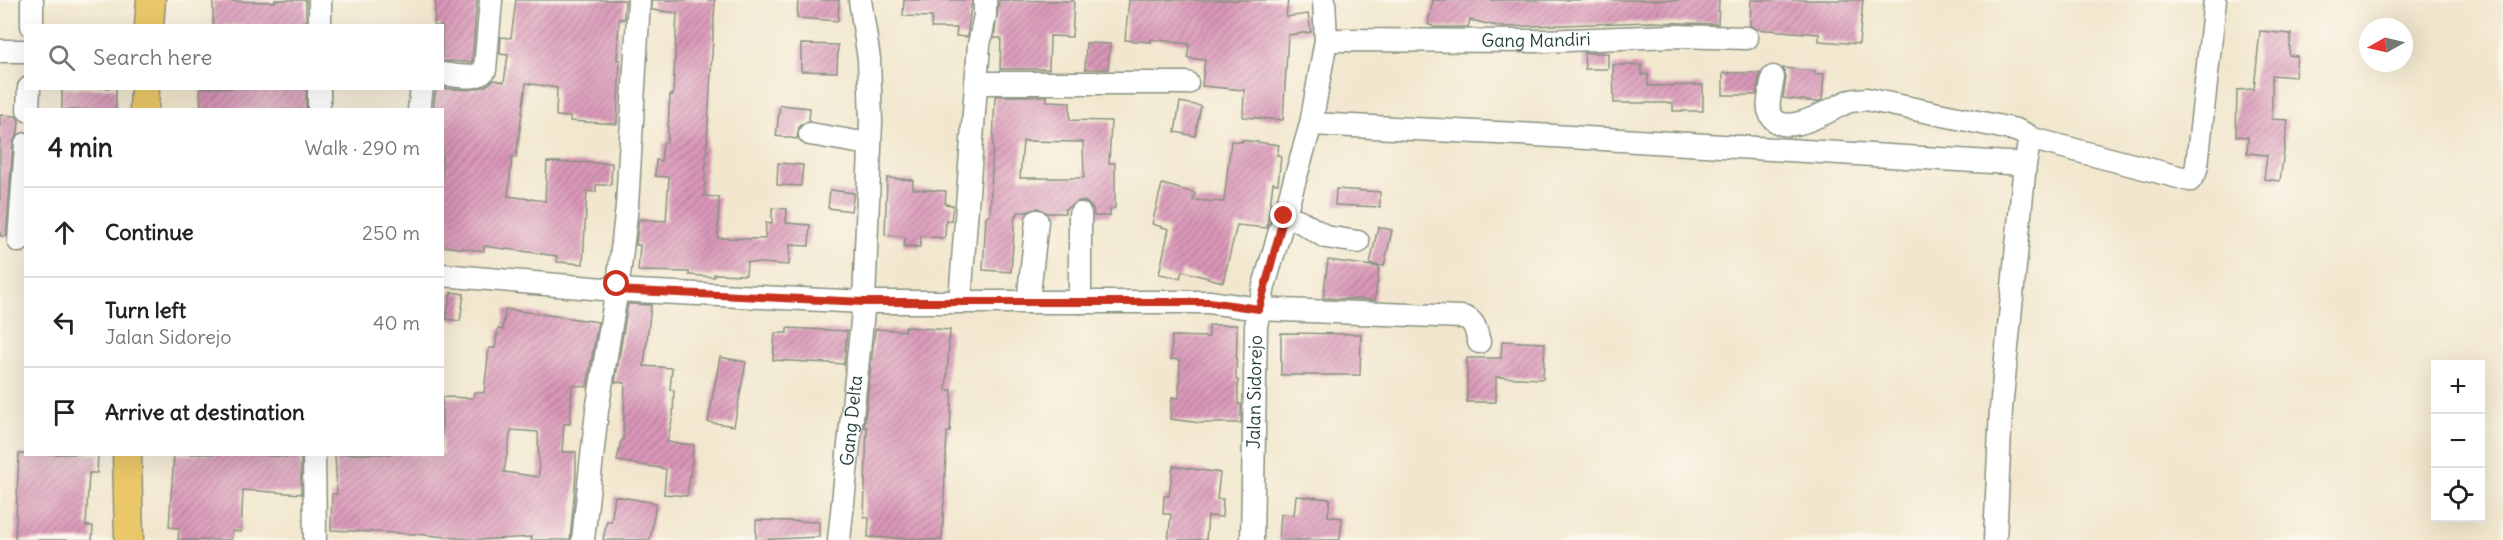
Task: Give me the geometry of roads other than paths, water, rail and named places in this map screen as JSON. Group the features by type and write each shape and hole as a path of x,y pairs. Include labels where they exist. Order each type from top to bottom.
{"main road":[{"path":"149,24 151,0"},
{"path":"144,108 145,90"},
{"path":"127,456 129,540"}],"street":[{"path":"32,0 32,24"},
{"path":"320,0 320,24"},
{"path":"444,74 472,77 478,76 485,70 491,0"},
{"path":"584,540 597,411 619,276 627,206 639,0"},
{"name":"Gang Delta","path":"833,539 864,302 872,96 860,0"},
{"path":"960,301 976,83 985,0"},
{"name":"Jalan Sidorejo","path":"1252,540 1256,345 1259,309 1311,124 1326,40 1324,0"},
{"path":"1773,77 1769,109 1774,118 1780,122 1798,123 1815,120 1849,101 1866,99 2016,130 2029,138 2190,180 2195,174 2197,165 2215,0"},
{"name":"Gang Mandiri","path":"1326,40 1542,41 1673,36 1747,38"},
{"path":"0,51 24,51"},
{"path":"976,83 1187,83"},
{"path":"28,108 29,90"},
{"path":"319,90 319,108"},
{"path":"419,108 422,90"},
{"path":"1311,124 2025,164"},
{"path":"810,134 869,144"},
{"path":"1995,540 2001,409 2029,138"},
{"path":"15,241 24,162"},
{"path":"1080,214 1080,302"},
{"path":"1284,216 1298,220 1326,237 1358,242"},
{"path":"1028,302 1037,221"},
{"path":"444,275 615,290 864,302 1209,302 1259,309 1462,317 1469,318 1472,322 1479,342"},
{"path":"314,456 315,540 324,540"}]}
